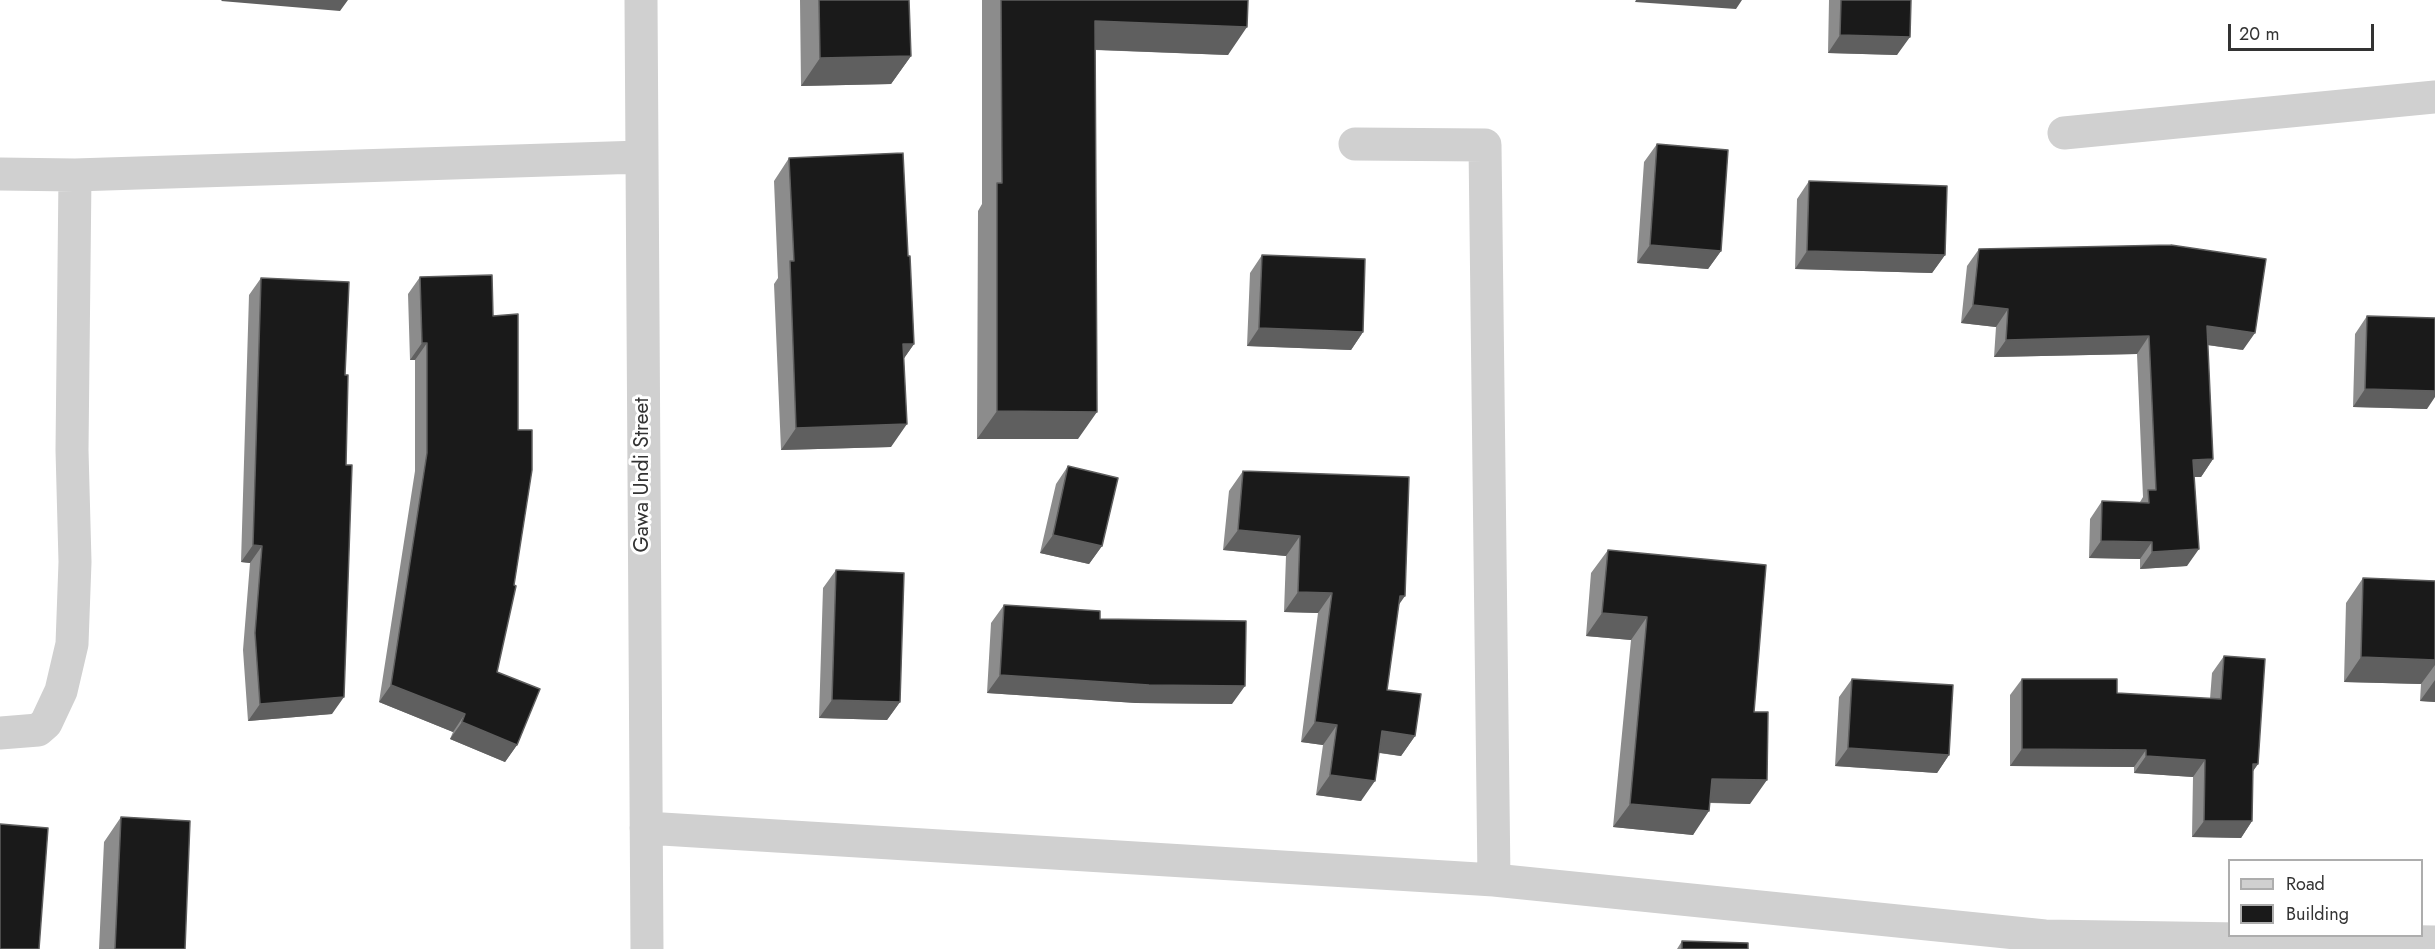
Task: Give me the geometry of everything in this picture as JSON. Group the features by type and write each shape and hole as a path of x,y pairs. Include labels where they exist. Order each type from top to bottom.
{"street":[{"name":"Gawa Undi Street","path":"641,0 647,949"},
{"path":"2064,133 2435,97"},
{"path":"1355,144 1485,145 1494,880"},
{"path":"0,174 75,175 641,157"},
{"path":"0,733 38,730 46,723 61,691 72,644 75,562 72,450 75,175"},
{"path":"646,828 1494,880 2045,943 2435,942"}],"building":[{"path":"819,0 909,0 911,56 820,58"},
{"path":"1001,0 1248,0 1247,27 1095,21 1097,412 997,411 997,183 1002,183"},
{"path":"1841,0 1911,0 1910,37 1840,35"},
{"path":"1657,144 1728,150 1721,251 1650,245"},
{"path":"903,153 914,344 903,344 907,424 796,428 790,261 794,261 789,158"},
{"path":"1809,181 1947,186 1945,255 1807,251"},
{"path":"2171,245 2266,259 2255,333 2207,326 2213,459 2193,460 2199,549 2152,552 2152,542 2101,541 2102,501 2149,503 2148,490 2156,490 2149,336 2006,340 2008,309 1973,305 1979,249"},
{"path":"1262,255 1365,259 1363,332 1259,328"},
{"path":"492,275 493,316 518,314 518,430 532,430 532,470 514,585 516,586 497,672 540,689 517,745 462,722 465,714 391,685 427,453 427,343 422,343 420,277"},
{"path":"261,278 349,282 345,375 348,375 346,465 352,465 344,697 260,704 255,633 262,546 253,545"},
{"path":"2367,316 2435,318 2435,391 2365,389"},
{"path":"1068,466 1118,478 1102,546 1053,535"},
{"path":"1243,471 1409,477 1405,596 1400,596 1387,690 1421,694 1415,736 1382,731 1375,781 1330,775 1337,725 1315,722 1332,593 1298,592 1300,536 1238,530"},
{"path":"1608,550 1766,565 1754,712 1768,712 1767,780 1712,779 1709,811 1630,804 1647,617 1602,613"},
{"path":"836,570 904,573 900,702 832,700"},
{"path":"2363,578 2435,581 2435,660 2361,657"},
{"path":"1004,605 1100,611 1100,619 1246,621 1245,686 1149,685 1000,675"},
{"path":"2224,656 2265,659 2258,764 2253,764 2252,821 2204,821 2205,760 2146,756 2146,750 2022,749 2022,679 2117,679 2117,693 2221,699"},
{"path":"1852,679 1953,685 1949,755 1848,748"},
{"path":"121,817 190,821 185,949 115,949"},
{"path":"0,824 48,828 39,949 0,949"},
{"path":"1682,941 1748,943 1748,949 1682,949"}]}
